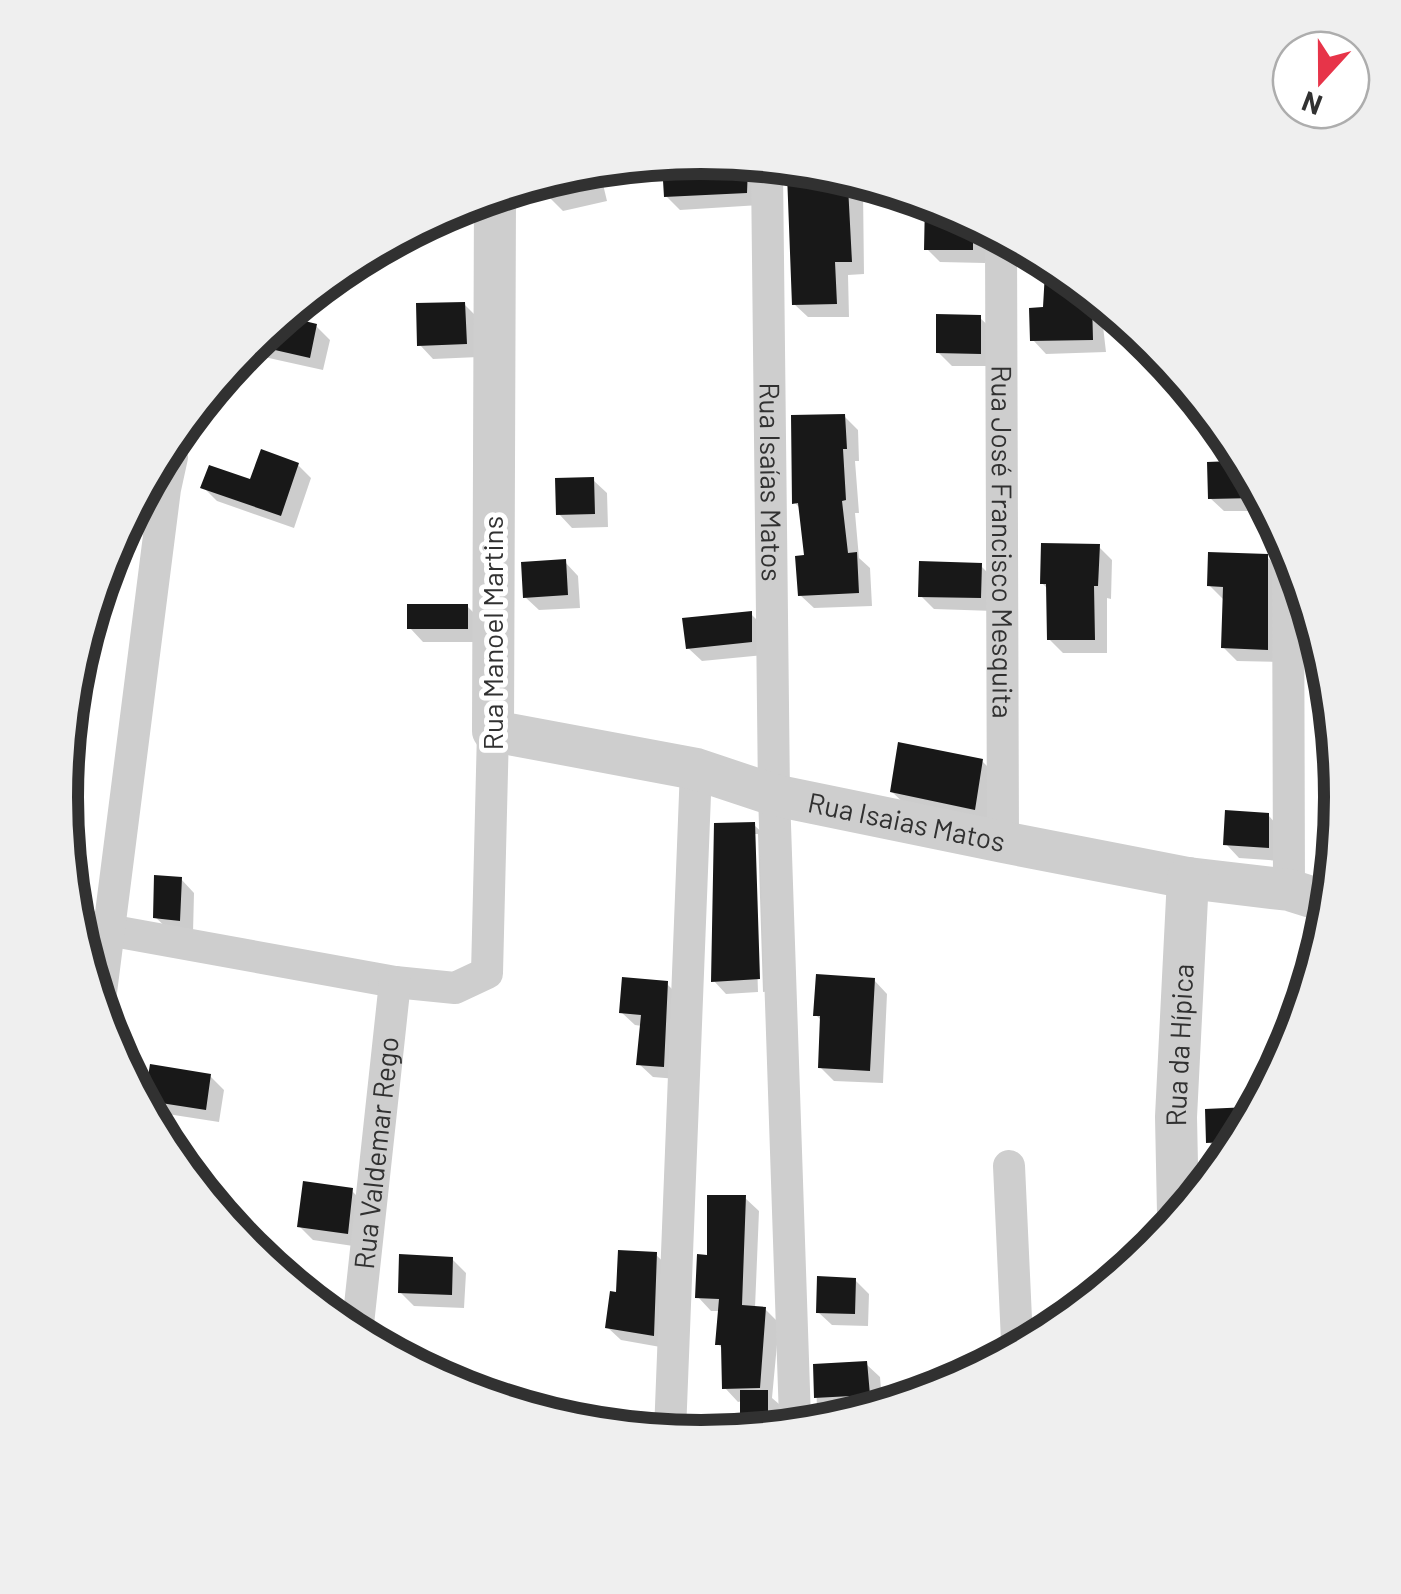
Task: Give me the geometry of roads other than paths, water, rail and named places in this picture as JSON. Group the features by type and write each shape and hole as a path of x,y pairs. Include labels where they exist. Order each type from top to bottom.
{"street":[{"name":"Rua Isaías Matos","path":"767,178 774,794 795,1413"},
{"name":"Rua Manoel Martins","path":"395,982 455,988 486,973 493,731 495,209"},
{"name":"Rua José Francisco Mesquita","path":"1001,251 1002,842"},
{"path":"159,489 96,928 395,982"},
{"path":"1291,599 1305,895"},
{"name":"Rua Isaias Matos","path":"493,731 696,769 774,794 1002,842 1188,878 1305,895"},
{"path":"670,1419 696,769"},
{"name":"Rua da Hípica","path":"1178,1197 1176,1117 1188,878"},
{"name":"Rua Valdemar Rego","path":"359,1318 395,982"},
{"path":"1009,1166 1018,1333"}]}
